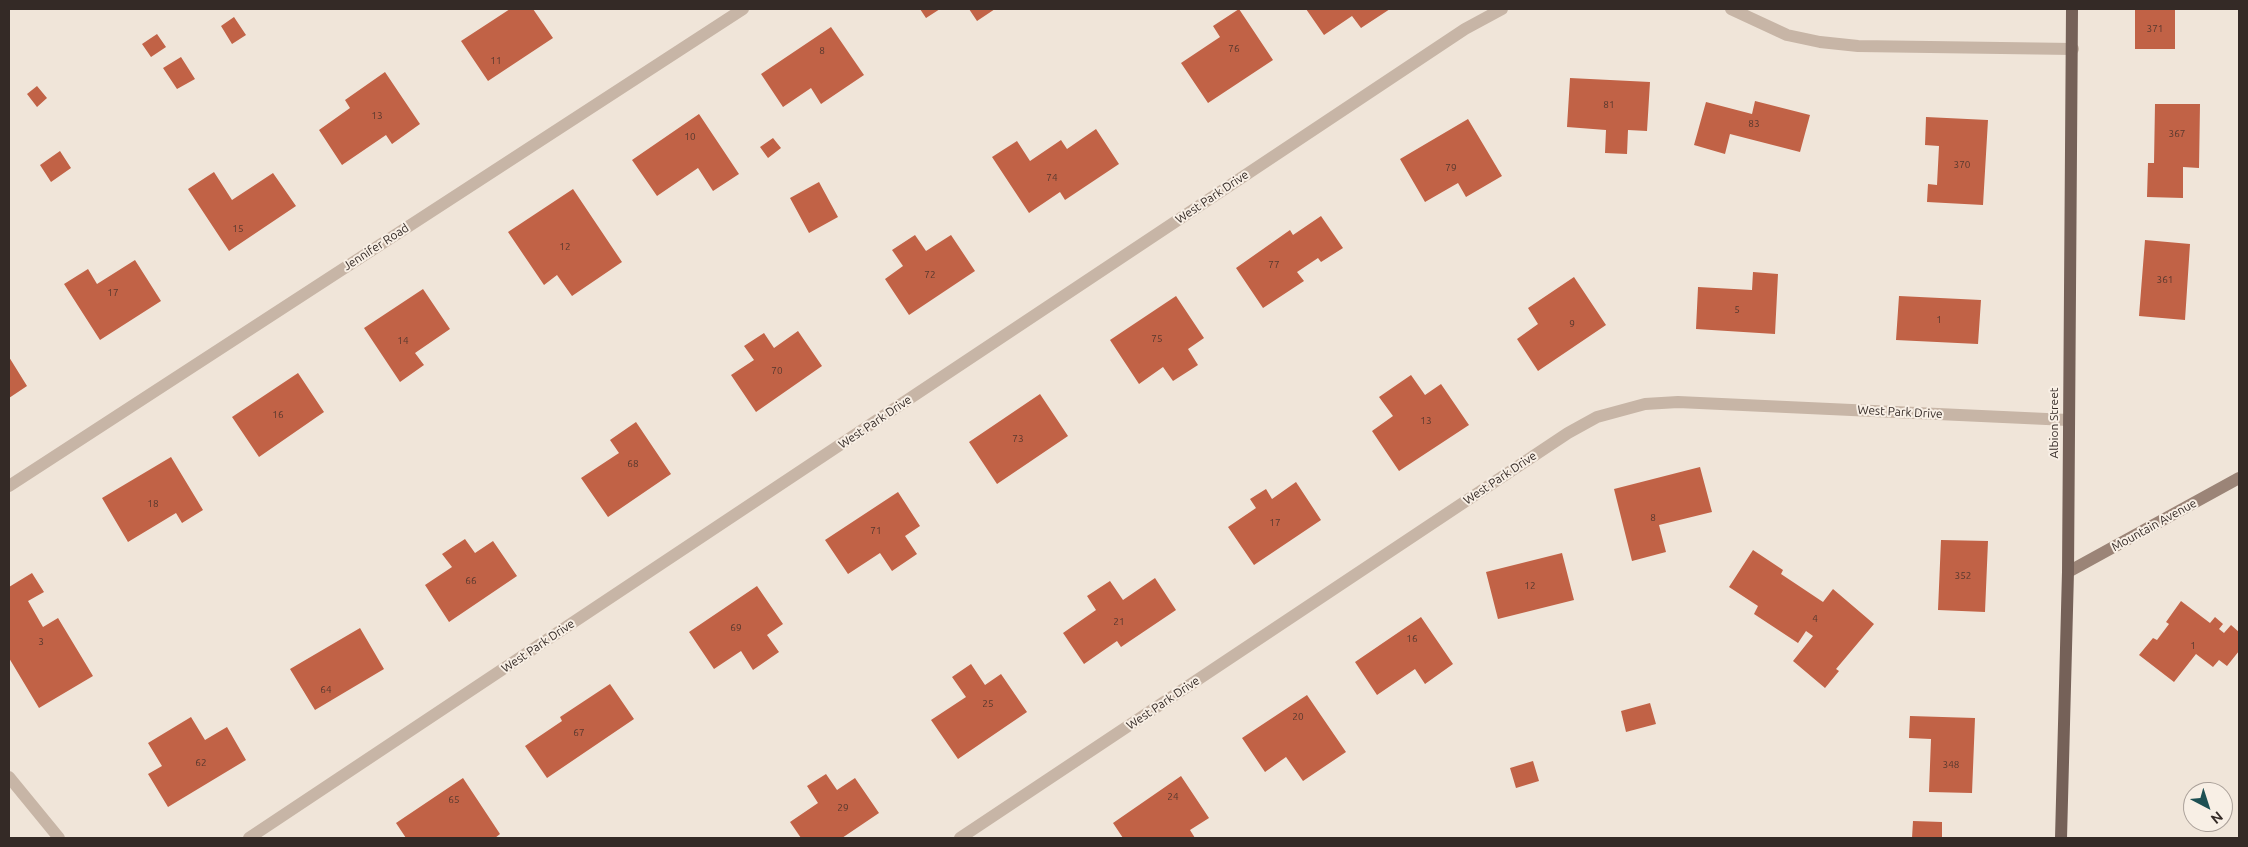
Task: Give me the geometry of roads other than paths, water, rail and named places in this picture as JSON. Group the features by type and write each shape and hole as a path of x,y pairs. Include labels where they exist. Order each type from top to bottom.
{"main road":[{"name":"Albion Street","path":"2061,838 2068,572 2072,9"},
{"name":"Mountain Avenue","path":"2068,572 2237,483"}],"street":[{"name":"Jennifer Road","path":"9,486 744,9"},
{"name":"West Park Drive","path":"249,838 1465,29 1502,9"},
{"path":"1731,9 1787,34 1820,42 1858,46 2073,49"},
{"name":"West Park Drive","path":"960,838 1568,433 1597,417 1644,404 1678,402 2068,420"},
{"path":"9,777 59,838"}]}
